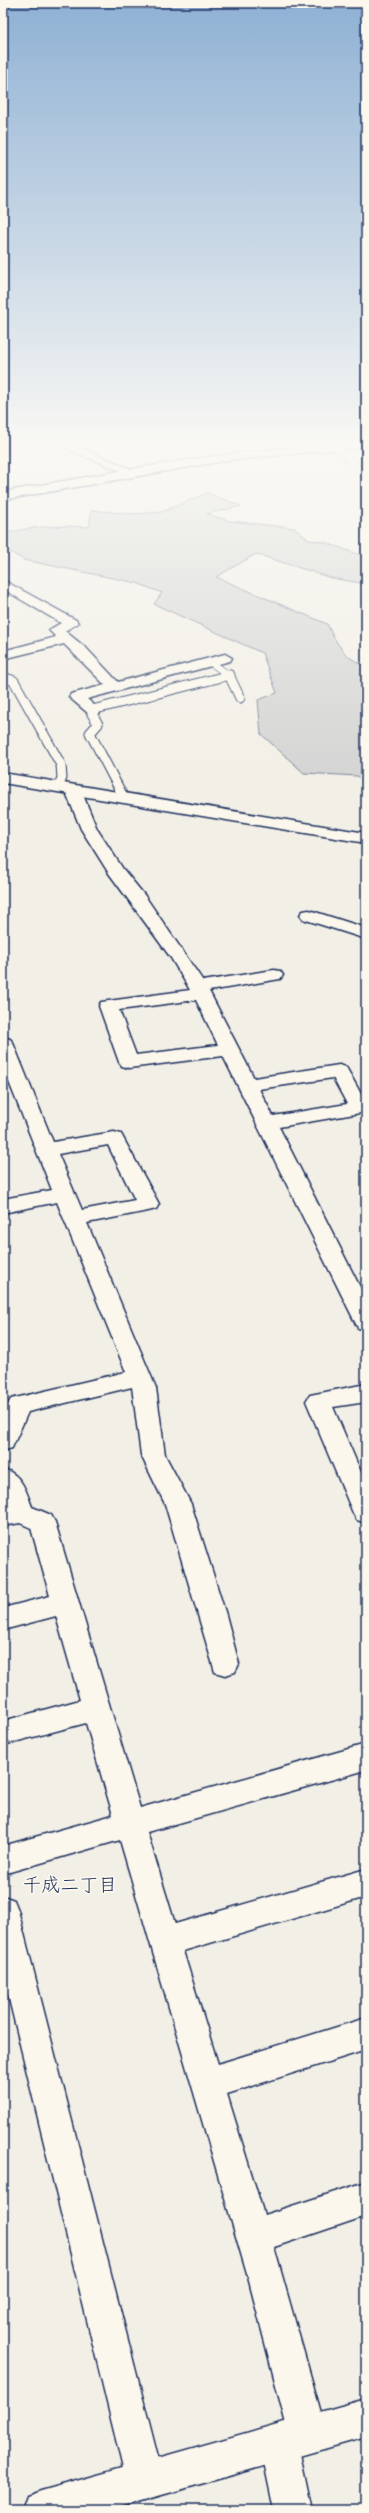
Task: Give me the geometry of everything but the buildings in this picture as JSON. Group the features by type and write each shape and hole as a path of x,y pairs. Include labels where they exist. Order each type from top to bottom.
{"street":[{"path":"3,584 71,623 56,630 115,687"},
{"path":"3,656 66,639"},
{"path":"94,711 76,697 225,658"},
{"path":"3,778 366,838"},
{"path":"65,789 116,872 139,900 180,958 199,990 366,1322"},
{"path":"309,915 366,934"},
{"path":"229,1048 129,1062 108,1006 274,975"},
{"path":"3,1043 144,1388 153,1455 178,1504 213,1615 225,1664"},
{"path":"247,1085 339,1071 359,1108 266,1123"},
{"path":"46,1149 114,1138 148,1204 74,1218"},
{"path":"3,1206 65,1194"},
{"path":"3,1442 18,1405 140,1377"},
{"path":"366,1393 318,1402 366,1513"},
{"path":"3,1478 12,1487 13,1515 42,1522 164,1942 254,2236 293,2438 293,2510"},
{"path":"3,1619 66,1604"},
{"path":"3,1733 97,1708"},
{"path":"3,1860 366,1757"},
{"path":"164,1942 366,1883"},
{"path":"3,1910 145,2481"},
{"path":"207,2084 366,2034"},
{"path":"254,2236 366,2199"},
{"path":"41,2510 366,2418"}],"lane":[{"path":"210,662 230,675 240,698"},
{"path":"124,798 90,733 98,724 92,714 96,708 230,675"},
{"path":"3,677 14,681 61,765 65,789"}],"shaded area":[{"path":"19,557 250,557 216,577 327,624 342,650 352,659 366,666 366,781 357,776 304,773 261,734 258,700 277,693 262,653 154,604 162,593 137,583 24,560"},
{"path":"266,557 366,557 366,584 331,578"}],"district":[{"name":"千成二丁目","path":"70,1884"}]}
